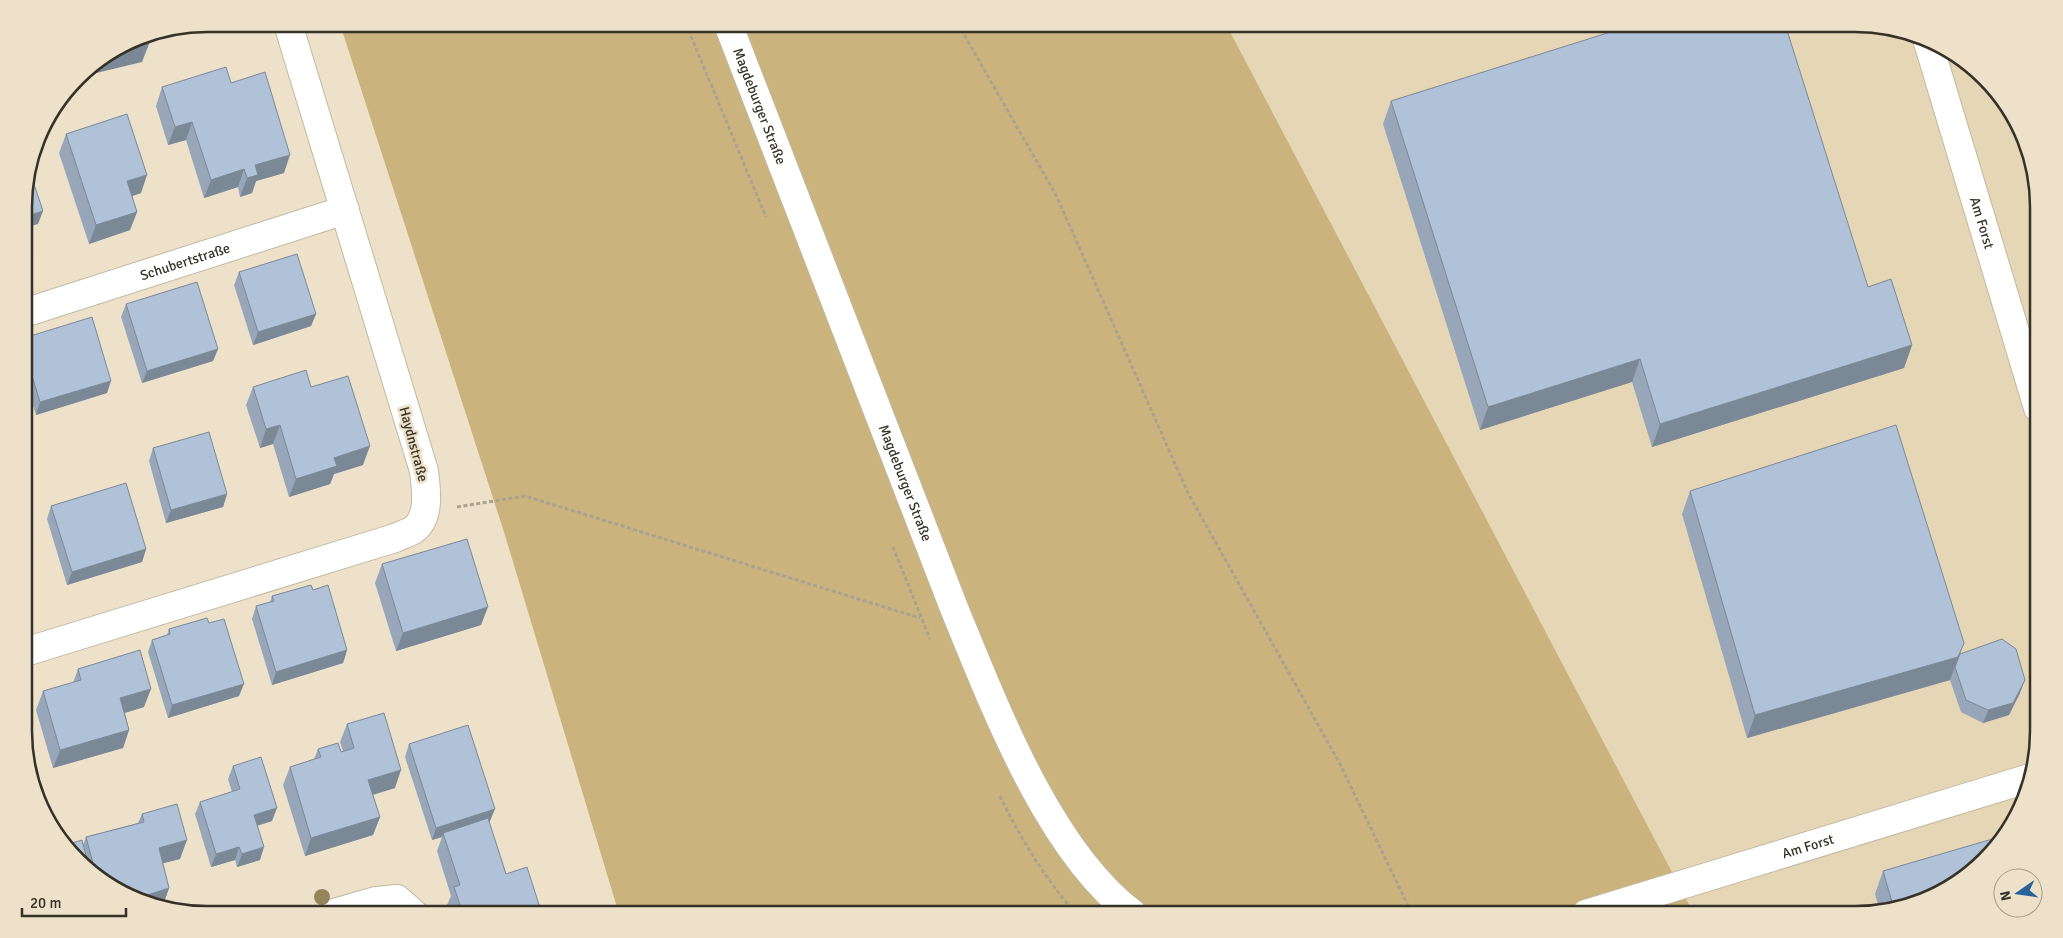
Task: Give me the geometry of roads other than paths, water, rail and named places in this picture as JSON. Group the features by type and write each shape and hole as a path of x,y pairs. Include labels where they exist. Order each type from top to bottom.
{"street":[{"name":"Haydnstraße","path":"32,650 395,538 415,529 424,513 427,494 424,470 291,33"},
{"name":"Magdeburger Straße","path":"731,33 954,608 990,695 1027,772 1076,853 1099,883 1124,905"},
{"name":"Am Forst","path":"1930,50 2030,381"},
{"name":"Schubertstraße","path":"33,310 345,210"},
{"name":"Am Forst","path":"1615,905 2023,780"},
{"path":"359,906 376,901 397,899 405,906"}]}
